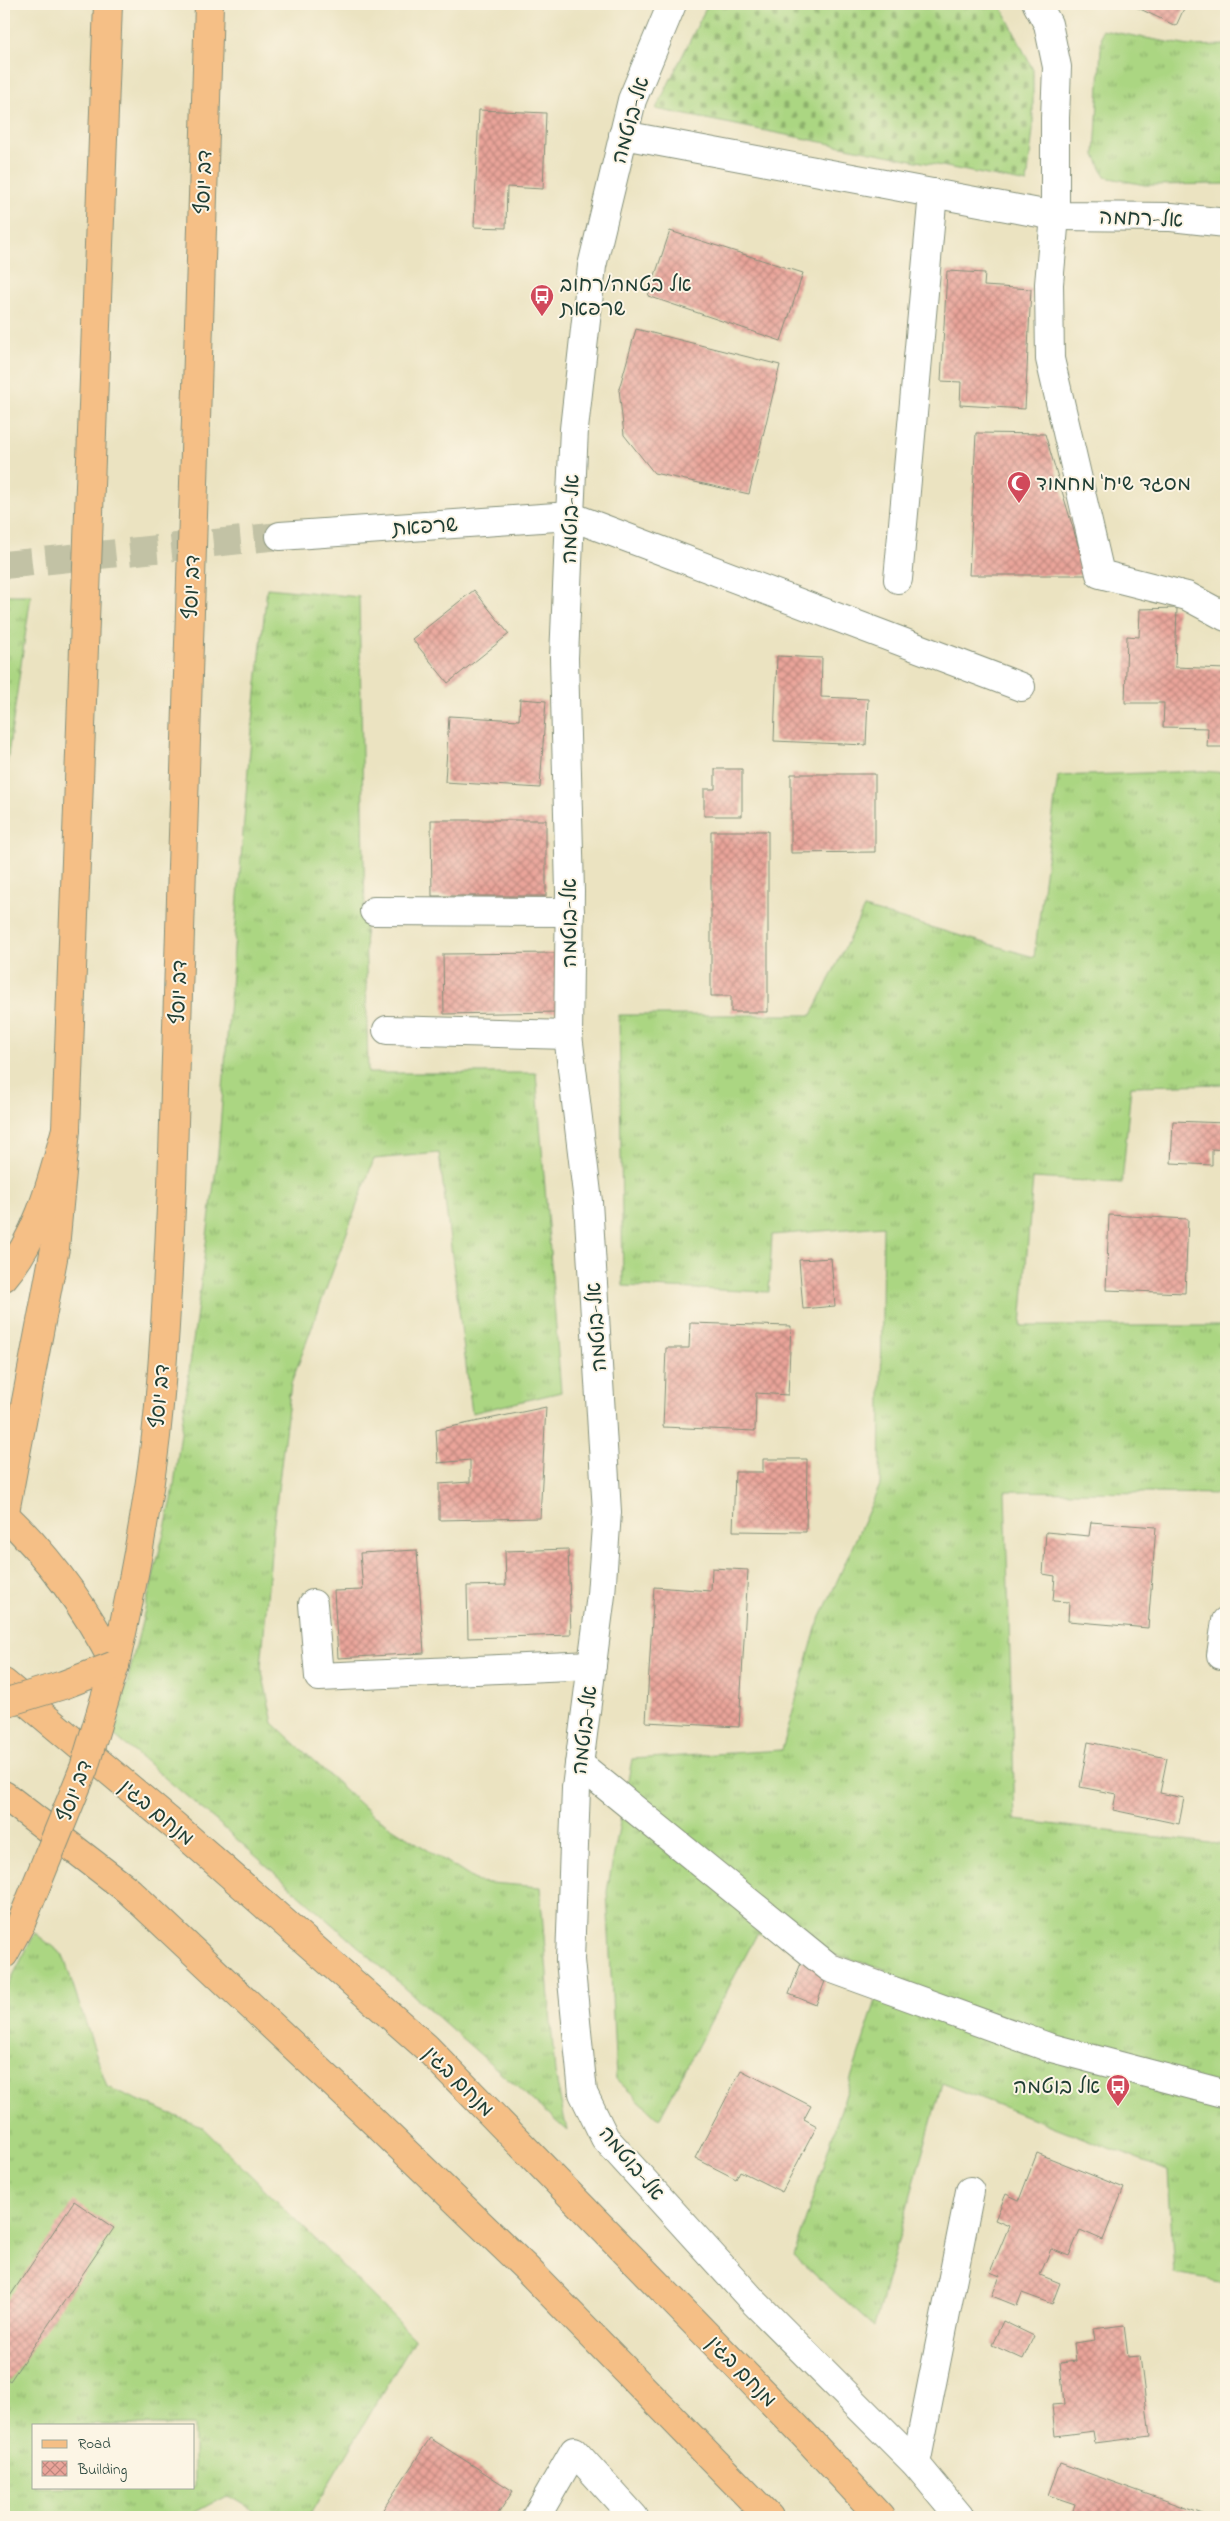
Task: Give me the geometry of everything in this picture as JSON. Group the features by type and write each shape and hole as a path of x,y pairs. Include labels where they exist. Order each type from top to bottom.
{"main road":[{"path":"4,1703 63,1685 115,1665 95,1627 66,1581 4,1515 55,1248 66,1129 108,4"},
{"name":"דב יוסף","path":"4,1954 20,1923 84,1768 115,1665 136,1566 157,1420 164,1348 172,1186 209,4"},
{"path":"4,1276 32,1233 52,1177 66,1129"},
{"name":"מנחם בגין","path":"4,1682 175,1826 426,2047 806,2436 880,2517"},
{"path":"4,1795 129,1891 526,2268 770,2517"}],"street":[{"name":"אל-בוטמה","path":"672,4 632,100 592,266 574,429 570,516 564,658 570,912 568,1035 588,1202 607,1512 601,1594 579,1764 570,1960 583,2092 605,2138 754,2302 916,2464 960,2517"},
{"path":"1037,4 1048,24 1057,67 1054,118 1054,216 1049,284 1050,359 1100,574 1187,596 1226,617"},
{"name":"אל-רחמה","path":"623,135 1054,216 1171,217 1226,223"},
{"path":"898,579 933,193"},
{"path":"570,516 1021,687"},
{"name":"שרפאת","path":"280,536 570,516"},
{"path":"374,911 570,912"},
{"path":"387,1030 568,1035"},
{"path":"313,1604 319,1677 592,1665"},
{"path":"1221,1655 1226,1621"},
{"path":"579,1764 830,1968 1048,2047 1226,2094"},
{"path":"916,2464 970,2191"},
{"path":"536,2517 574,2451 634,2517"}],"green space":[{"path":"708,4 1000,4 1033,70 1033,130 1027,183 656,109"},
{"path":"1102,30 1189,46 1226,45 1226,184 1145,185 1105,177 1095,155"},
{"path":"267,588 359,597 368,1073 536,1073 561,1392 472,1413 439,1153 374,1159 291,1384 273,1530 261,1667 273,1723 371,1814 478,1882 540,1887 555,2073 567,2131 215,1820 114,1735 172,1500 218,1153 248,769"},
{"path":"4,595 31,595 4,783"},
{"path":"1202,771 1226,773 1226,1084 1131,1086 1122,1183 1033,1178 1021,1326 1226,1326 1226,1494 1005,1491 1015,1820 1226,1845 1226,2283 1174,2274 1168,2171 942,2083 874,2327 794,2256 886,1969 757,1934 659,2119 616,2079 607,1891 632,1759 782,1750 816,1628 880,1485 883,1226 772,1235 769,1292 623,1286 619,1015 812,1015 864,908 1034,957 1058,776"},
{"path":"35,1933 63,1955 107,2087 202,2127 415,2338 309,2517 264,2517 227,2495 186,2517 4,2517 4,1993"}],"building":[{"path":"1137,4 1186,4 1176,26 1136,7"},
{"path":"479,110 546,113 543,189 507,187 506,228 474,227"},
{"path":"670,231 803,273 781,341 648,296"},
{"path":"947,271 985,273 984,286 1031,289 1025,409 960,405 961,382 941,381"},
{"path":"636,329 780,365 749,494 654,473 624,435 619,389"},
{"name":"מסגד שיח' מחמוד","path":"976,433 1045,434 1087,575 969,575"},
{"path":"474,590 509,634 448,683 412,639"},
{"path":"1177,608 1175,667 1226,669 1226,747 1207,747 1208,728 1163,727 1164,703 1125,703 1127,636 1139,637 1140,609"},
{"path":"777,656 822,658 821,697 868,699 866,745 774,741"},
{"path":"520,699 546,701 540,788 445,782 449,716 519,720"},
{"path":"715,769 742,769 742,816 704,816 704,789 715,789"},
{"path":"791,774 875,774 875,852 791,853"},
{"path":"431,820 546,820 546,896 432,896"},
{"path":"711,831 768,831 768,1012 731,1012 731,996 711,996"},
{"path":"556,953 558,1012 444,1014 443,954"},
{"path":"1173,1121 1226,1123 1226,1150 1212,1149 1212,1165 1171,1163"},
{"path":"1109,1215 1188,1219 1185,1293 1106,1290"},
{"path":"831,1258 835,1306 803,1309 799,1260"},
{"path":"690,1323 791,1326 788,1395 756,1393 755,1431 663,1427 666,1348 689,1348"},
{"path":"546,1407 540,1518 439,1520 439,1484 470,1482 470,1460 438,1463 436,1430"},
{"path":"763,1459 807,1459 806,1532 733,1531 735,1472 763,1472"},
{"path":"1091,1522 1156,1527 1148,1628 1068,1621 1069,1602 1053,1601 1055,1576 1043,1574 1046,1532 1089,1536"},
{"path":"568,1549 571,1635 468,1638 467,1586 506,1585 505,1551"},
{"path":"417,1550 424,1653 338,1658 334,1591 363,1590 360,1553"},
{"path":"712,1568 748,1570 739,1727 646,1722 654,1587 711,1591"},
{"path":"1088,1742 1167,1758 1160,1793 1184,1798 1179,1824 1113,1810 1116,1794 1080,1787"},
{"path":"803,1958 830,1968 816,2005 789,1994"},
{"path":"741,2070 811,2106 804,2119 817,2126 782,2192 740,2171 736,2179 695,2158"},
{"path":"1037,2153 1124,2188 1103,2240 1080,2230 1069,2256 1051,2249 1040,2275 1060,2283 1052,2304 1022,2293 1017,2306 992,2296 1000,2276 990,2272 1009,2226 995,2220 1006,2194 1019,2200"},
{"path":"74,2201 114,2228 10,2381 4,2377 4,2305"},
{"path":"1003,2321 1034,2336 1023,2359 992,2345"},
{"path":"1124,2325 1128,2357 1140,2356 1150,2436 1095,2443 1093,2431 1055,2436 1052,2405 1064,2404 1060,2363 1076,2361 1074,2343 1095,2340 1093,2329"},
{"path":"430,2438 513,2491 496,2517 378,2517"},
{"path":"1060,2463 1208,2517 1071,2517 1075,2504 1048,2495"}],"tunnel":[{"path":"4,565 280,536"}],"place":[{"name":"אל בטמה/רחוב שרפאת","path":"542,317"},
{"name":"מסגד שיח' מחמוד","path":"1019,504"},
{"name":"אל בוטמה","path":"1118,2107"}]}
